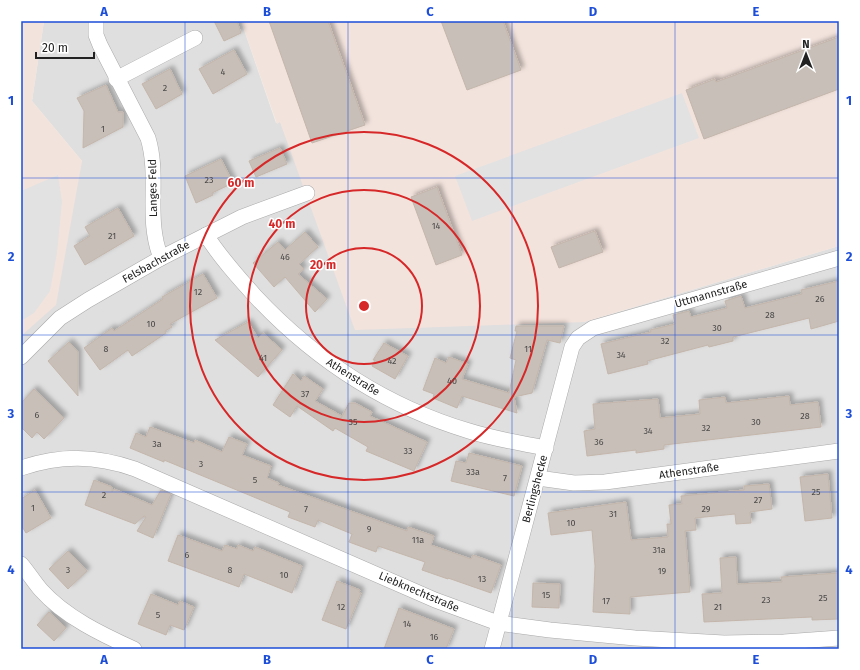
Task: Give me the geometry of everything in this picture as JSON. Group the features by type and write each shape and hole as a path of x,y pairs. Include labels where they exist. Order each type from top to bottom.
{"street":[{"name":"Langes Feld","path":"96,21 96,35 116,79 148,138 152,153 153,234 161,258"},
{"path":"116,79 195,38"},
{"name":"Felsbachstraße","path":"21,357 60,318 161,258 242,217 307,193"},
{"name":"Athenstraße","path":"206,235 217,253 238,278 291,332 314,352 354,379 403,406 436,420 470,432 546,448"},
{"name":"Uttmannstraße","path":"584,333 593,328 839,258"},
{"name":"Berlingshecke","path":"492,649 572,347 584,333"},
{"name":"Athenstraße","path":"538,478 574,483 605,482 839,451"},
{"name":"Liebknechtstraße","path":"21,468 33,464 88,457 112,461 135,469 435,600 498,623 612,636 724,643 784,642 839,638"},
{"path":"21,564 42,591 67,612 99,633 134,649"}],"shaded area":[{"path":"21,21 44,21 32,101 82,161 56,305 21,336"},
{"path":"44,21 241,21 276,123 280,121 307,193 584,322 839,246 839,649 21,649 21,336 82,161 32,101"},
{"path":"241,21 839,21 839,246 584,322 355,330 280,122 277,124"},
{"path":"682,93 699,138 472,221 455,176"},
{"path":"58,175 62,202 57,253 50,291 34,313 21,321 21,191"}],"building":[{"path":"214,21 237,21 241,33 224,41"},
{"path":"269,21 328,21 365,125 312,143"},
{"path":"441,21 503,21 521,70 467,90"},
{"path":"839,37 839,89 704,139 686,90 715,79 716,82"},
{"path":"234,50 247,74 213,94 199,69"},
{"path":"170,69 182,94 156,109 142,84"},
{"path":"106,85 118,112 123,112 123,127 83,148 84,111 77,98"},
{"path":"280,148 287,164 256,177 249,161"},
{"path":"221,159 233,183 196,203 185,176"},
{"path":"437,187 462,255 436,265 411,197"},
{"path":"118,208 134,236 85,265 74,246 90,236 85,227"},
{"path":"595,231 603,252 559,268 551,247"},
{"path":"305,232 318,247 299,264 304,269 298,274 327,299 315,312 285,277 274,287 253,263 278,242 285,250"},
{"path":"203,274 217,298 170,324 172,327 165,331 166,333 132,356 128,350 100,370 84,348 112,328 114,331 163,299 162,297"},
{"path":"839,281 839,321 811,329 809,318 733,337 733,341 709,347 708,345 647,361 648,364 608,374 601,344 651,332 650,330 675,324 673,315 689,311 691,317 727,308 725,301 741,296 745,308 802,294 801,290"},
{"path":"248,322 258,338 263,333 282,350 258,377 215,340"},
{"path":"516,326 564,326 560,343 547,340 532,393 514,397 517,413 462,396 457,408 433,398 434,394 423,390 435,358 446,363 449,357 468,364 462,379 509,393 516,360 510,358 517,331 515,331"},
{"path":"69,342 78,352 78,396 48,361"},
{"path":"384,343 408,356 395,379 372,366 375,360 373,360"},
{"path":"293,374 301,381 304,376 323,389 315,401 342,416 341,418 349,403 355,403 372,412 370,416 427,442 414,471 366,451 368,447 335,428 333,431 297,406 290,417 273,405"},
{"path":"34,389 64,418 44,439 37,432 32,438 21,427 21,403"},
{"path":"789,396 790,405 818,402 821,427 664,445 664,449 636,453 636,450 587,456 584,431 595,429 593,404 658,399 660,418 700,414 699,400 725,397 726,403"},
{"path":"150,427 194,443 195,440 222,452 229,437 247,444 242,455 271,466 267,478 279,483 278,485 407,531 408,527 434,536 431,545 471,559 473,555 501,565 491,593 422,570 425,562 378,546 376,552 349,542 352,534 318,520 315,527 288,517 290,512 164,460 164,462 130,448 136,433 146,437"},
{"path":"469,453 522,466 514,496 451,481 456,461 466,463"},
{"path":"828,474 832,518 805,521 800,477"},
{"path":"94,480 112,487 112,492 114,489 152,505 161,490 171,494 153,538 137,531 146,517 144,516 135,524 85,505"},
{"path":"769,484 772,509 750,512 751,523 736,524 735,514 695,518 696,530 685,531 690,592 630,597 630,614 593,612 595,566 592,530 551,535 548,513 626,502 631,540 668,537 667,524 671,524 669,505 682,504 681,496 744,490 744,486"},
{"path":"35,490 51,518 26,533 21,525 21,499"},
{"path":"178,535 222,551 225,545 237,549 238,545 253,551 255,547 302,566 292,593 244,574 239,587 168,561"},
{"path":"68,551 87,571 68,589 49,569"},
{"path":"736,557 737,584 782,582 781,577 838,573 839,619 812,620 812,617 704,622 702,594 722,593 720,558"},
{"path":"337,581 360,590 359,592 361,593 346,629 322,620"},
{"path":"533,583 560,584 559,608 532,607"},
{"path":"151,594 178,605 180,601 194,607 184,630 170,625 166,635 138,624"},
{"path":"399,608 454,629 446,649 384,649"},
{"path":"49,612 66,628 54,641 37,625"}]}
